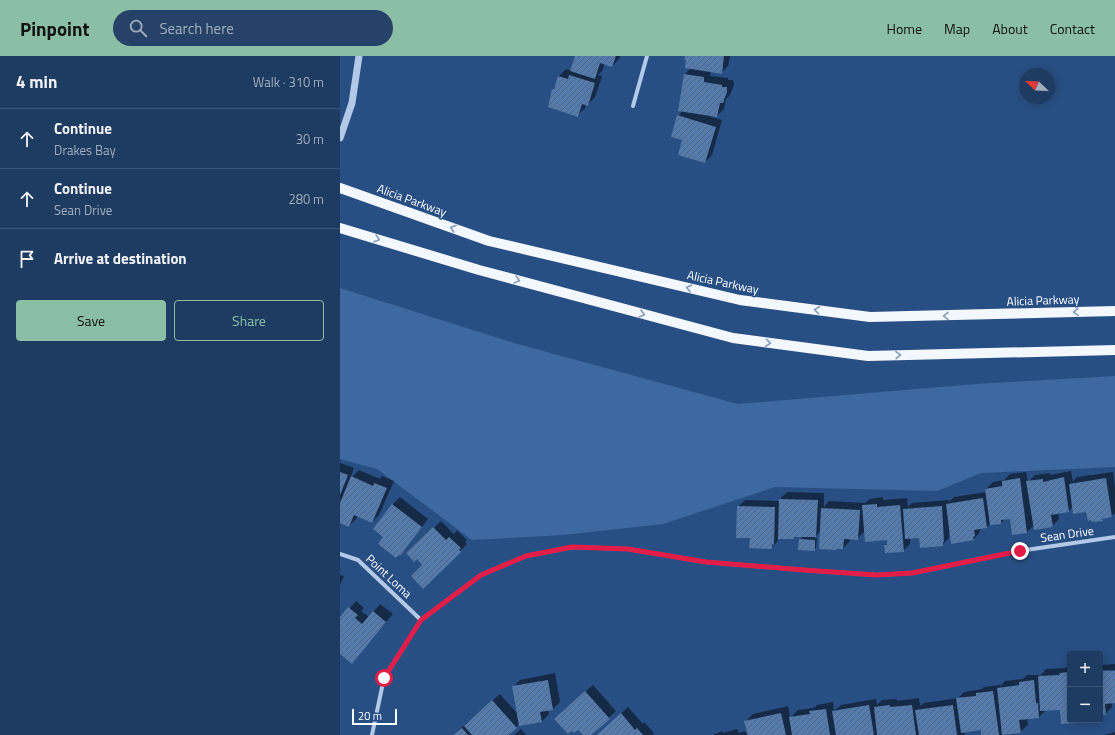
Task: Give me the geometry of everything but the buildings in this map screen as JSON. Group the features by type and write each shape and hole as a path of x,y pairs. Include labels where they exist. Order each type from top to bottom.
{"main road":[{"name":"Alicia Parkway","path":"340,188 489,242 740,300 870,317 1115,311"},
{"path":"340,228 479,270 733,338 868,356 1115,350"}],"street":[{"path":"340,138 352,103 359,56"},
{"path":"633,106 647,56"},
{"name":"Sean Drive","path":"421,620 481,575 526,556 572,547 628,549 706,562 877,575 912,573 1020,551 1115,537"},
{"name":"Point Loma","path":"340,554 358,560 421,620"},
{"path":"372,735 384,678 421,620"}],"shaded area":[{"path":"340,288 514,343 738,404 976,384 1115,376 1115,467 981,473 937,491 775,487 663,524 563,535 472,540 377,469 340,459"}],"route":[{"path":"384,678 421,620 481,575 526,556 572,547 628,549 706,562 877,575 912,573 1020,551"}]}
